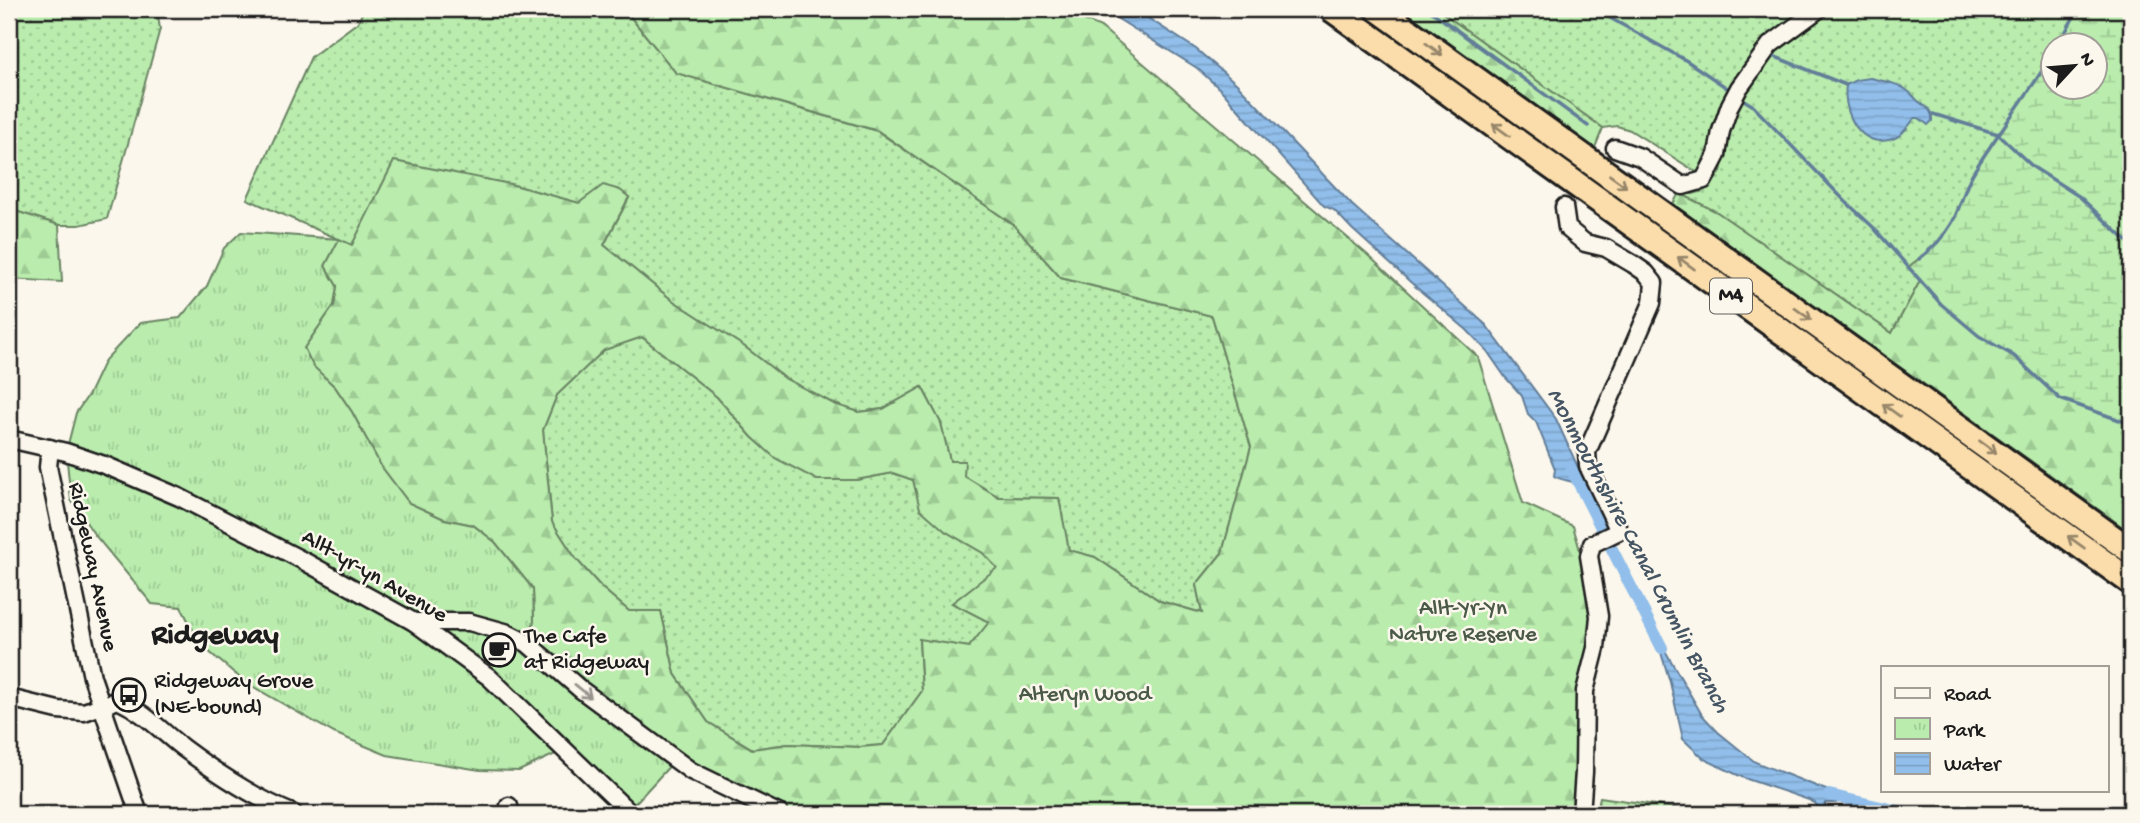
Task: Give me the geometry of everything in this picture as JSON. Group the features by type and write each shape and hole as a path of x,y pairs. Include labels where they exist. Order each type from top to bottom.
{"highway":[{"name":"M4","path":"1332,9 2131,582"},
{"name":"M4","path":"1378,9 2131,551"}],"street":[{"path":"1615,148 1640,157 1683,186 1704,180 1717,155 1721,131 1730,105 1740,88 1770,45 1819,9"},
{"path":"1563,207 1567,228 1585,243 1606,248 1633,264 1646,273 1654,284 1652,303 1587,452 1588,466 1619,531 1592,544 1589,556 1599,616 1596,648 1585,691 1581,814"},
{"path":"9,439 50,448"},
{"name":"Allt-yr-yn Avenue","path":"50,448 107,466 179,498 302,560 414,622 489,677 631,814"},
{"name":"Ridgeway Avenue","path":"50,448 48,467 92,677 139,814"},
{"path":"414,622 469,622 505,632 527,643 580,689 691,771 780,814"},
{"path":"9,698 58,710 83,712 118,700 136,708 222,776 273,806 294,814"}],"green space":[{"path":"9,9 157,9 160,29 107,219 79,225 59,225 9,209"},
{"path":"364,9 624,9 676,73 877,131 1014,225 1061,278 1212,316 1251,447 1222,553 1196,585 1202,613 1160,601 1095,557 1068,550 1059,498 999,497 964,476 950,461 941,423 922,387 883,409 859,412 834,404 786,379 745,347 672,300 604,245 629,198 603,186 579,203 510,184 461,176 352,245 247,199 311,57 358,22"},
{"path":"624,9 1058,9 1101,27 1370,257 1478,357 1523,503 1573,526 1599,616 1578,814 780,814 691,771 527,643 534,621 533,589 495,542 473,525 444,519 409,503 381,466 352,412 335,387 313,367 304,348 334,305 337,286 325,266 339,239 352,245 394,161 510,184 579,203 603,185 620,190 629,197 604,245 672,300 745,347 786,379 834,404 859,412 883,409 922,387 941,423 950,461 965,461 964,476 999,497 1059,498 1069,550 1095,557 1160,601 1202,613 1196,585 1222,553 1251,447 1212,316 1061,278 1014,225 878,131 676,73","holes":["642,337 717,397 752,437 775,458 817,480 856,480 893,473 913,480 920,509 945,531 983,553 997,568 952,603 989,622 969,647 919,639 922,691 883,745 860,747 788,744 752,749 708,722 675,674 661,611 629,611 602,588 576,559 552,522 543,430 557,395 604,350"]},
{"path":"1395,9 1437,9 1603,128 1594,150"},
{"path":"1437,9 1801,9 1803,16 1723,109 1698,173 1630,130 1617,126 1603,128"},
{"path":"1825,9 2038,9 2077,12 2065,32 2038,32 2038,79 1971,175 1952,223 1934,247 1909,267 1920,281 1892,333 1717,212 1679,193 1693,194 1703,191 1721,172 1722,141 1740,97 1776,48"},
{"path":"2078,9 2131,9 2131,424 2060,399 2014,356 1979,336 1941,304 1908,267 1934,247 1949,228 1974,171 2038,77 2038,102 2108,102 2108,32 2065,32"},
{"path":"1679,193 1717,212 1892,333 1920,281 1941,304 1979,336 2014,356 2060,399 2131,424 2131,533 1673,204"},
{"path":"9,209 59,225 62,282 9,279"},
{"path":"241,232 339,239 325,266 337,286 334,305 304,348 313,366 335,387 352,412 381,466 409,503 444,519 473,525 495,542 533,589 534,621 527,643 675,760 628,811 564,750 519,771 480,770 387,755 334,733 245,682 201,645 181,607 152,604 94,534 71,500 66,452 76,413 89,394 105,360 140,323 180,318 207,286 224,248"},
{"path":"642,337 717,397 752,437 775,457 856,480 893,473 913,480 945,531 983,553 998,568 952,603 990,622 969,647 919,640 922,691 883,745 860,747 788,744 753,749 708,722 675,674 661,611 630,612 602,588 576,559 552,522 543,430 557,395 604,350"},
{"path":"1600,797 1717,814 1596,814"}],"water":[{"path":"1102,9 1134,9 1196,49 1237,84 1352,205 1486,325 1556,419 1577,465 1580,485 1554,476 1555,469 1522,396 1467,330 1417,288 1334,210 1324,206 1222,91 1197,68"},
{"path":"1870,78 1904,88 1930,111 1932,121 1928,125 1915,118 1901,135 1883,141 1864,135 1857,128 1847,107 1846,85"},
{"path":"1655,633 1702,715 1718,732 1755,762 1843,799 1836,803 1826,803 1821,812 1815,803 1809,800 1744,778 1704,759 1683,739"}],"waterway":[{"path":"1428,9 1588,126"},
{"path":"1594,9 1687,61 1733,92"},
{"path":"2066,32 2078,9"},
{"path":"1773,56 1846,85"},
{"path":"1919,259 1949,228 1973,173 2038,77"},
{"path":"1739,97 1752,105 1873,227 1941,304 1979,336 2014,356 2060,399 2131,424"},
{"path":"1933,114 1998,134 2033,167 2080,197 2131,245"},
{"name":"Monmouthshire Canal Crumlin Branch","path":"1572,470 1662,648"},
{"name":"Monmouthshire Canal Crumlin Branch","path":"1829,795 1911,814"}],"tunnel":[{"path":"1564,207 1615,148"}],"place":[{"name":"The Cafe at Ridgeway","path":"499,650"},
{"name":"Ridgeway Grove (NE-bound)","path":"129,695"}],"district":[{"name":"Ridgeway","path":"215,637"}],"park label":[{"name":"Allt-Yr-Yn Nature Reserve","path":"1463,622"},
{"name":"Alteryn Wood","path":"1085,695"}]}
